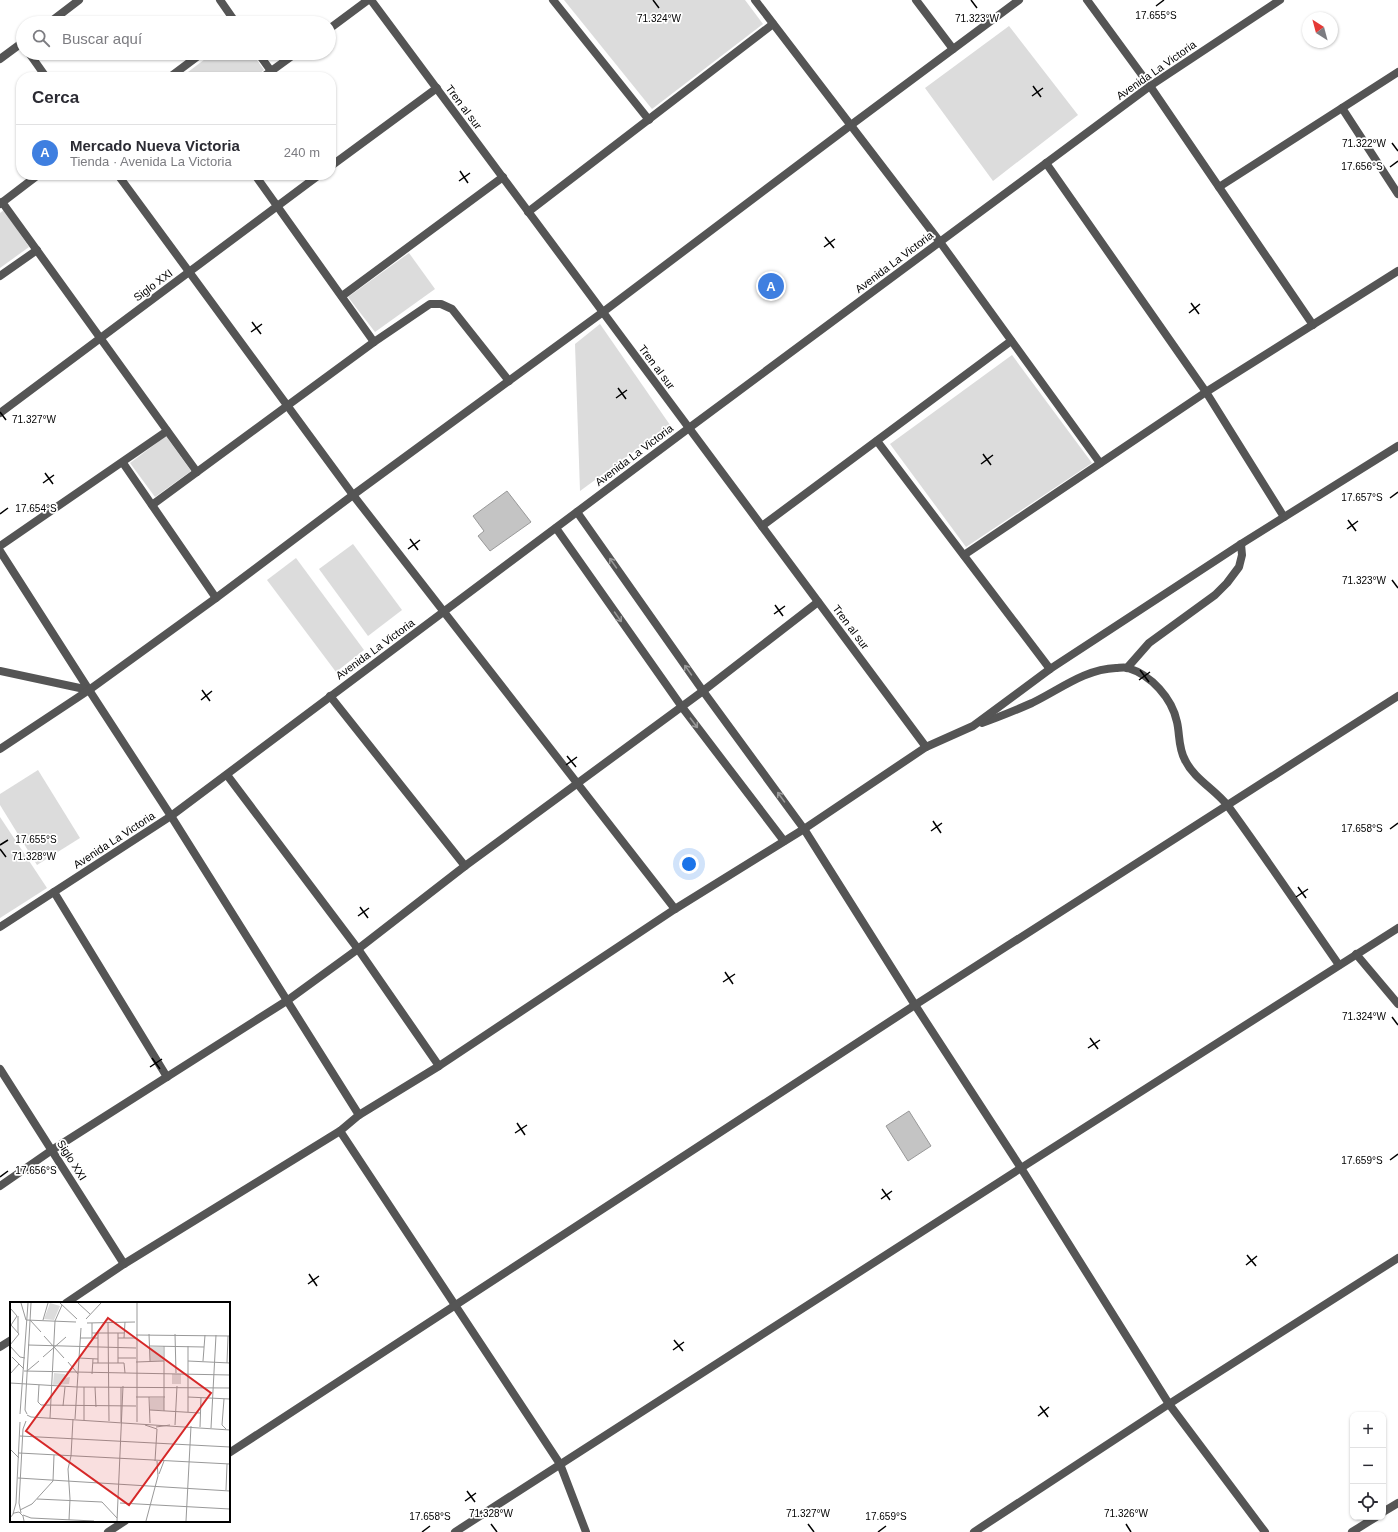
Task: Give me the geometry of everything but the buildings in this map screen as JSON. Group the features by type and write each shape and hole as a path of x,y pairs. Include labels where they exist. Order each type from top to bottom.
{"street":[{"path":"58,16 79,0"},
{"path":"220,0 231,16"},
{"path":"336,24 368,0"},
{"name":"Tren al sur","path":"371,0 926,747"},
{"path":"553,0 649,120"},
{"path":"755,0 940,242 1100,463"},
{"path":"916,0 953,49"},
{"path":"0,749 89,690 216,598 353,495 603,312 1020,0"},
{"path":"1087,0 1150,86 1312,325"},
{"name":"Avenida La Victoria","path":"0,927 171,816 689,428 1150,86 1280,0"},
{"path":"528,212 773,24"},
{"path":"0,59 16,49"},
{"path":"34,60 42,72"},
{"path":"182,72 195,60"},
{"path":"263,60 271,72 287,60"},
{"path":"1219,187 1398,72"},
{"path":"336,162 437,88"},
{"path":"1342,108 1398,194"},
{"path":"1046,163 1206,392 1284,517"},
{"path":"342,296 503,177"},
{"path":"31,180 1,203 197,472"},
{"path":"122,180 353,495 675,910"},
{"path":"259,180 374,342"},
{"name":"Siglo XXI","path":"0,413 312,180"},
{"path":"0,276 36,250"},
{"path":"964,555 1206,392 1398,271"},
{"path":"152,505 374,342 430,304 441,304 452,309 509,381"},
{"path":"762,526 1012,341"},
{"path":"0,546 123,463 167,431"},
{"path":"877,441 1050,670"},
{"path":"973,726 1050,670 1241,544 1398,446"},
{"path":"123,463 216,598"},
{"path":"577,512 703,691 804,829 915,1005 1021,1168 1168,1404 1265,1532"},
{"path":"556,528 682,706 784,841"},
{"path":"1127,668 1149,643 1210,599 1227,583 1239,567 1242,556 1241,544"},
{"path":"0,551 171,816 359,1115"},
{"path":"0,1186 52,1150 288,1000 358,949 465,866 703,691 818,602"},
{"path":"67,1302 124,1264 340,1131 359,1115 439,1066 675,910 804,829 926,747 973,726 1018,710 1088,674 1107,669 1127,668 1149,679 1163,694 1174,710 1180,747 1185,761 1196,774 1227,804 1339,965"},
{"path":"0,671 89,690"},
{"path":"330,696 465,866"},
{"path":"230,1452 915,1005 1398,696"},
{"path":"227,775 358,949 439,1066"},
{"path":"54,892 167,1077"},
{"path":"456,1532 1021,1168 1398,928"},
{"path":"1356,954 1398,1004"},
{"name":"Siglo XXI","path":"0,1069 124,1264"},
{"path":"340,1131 560,1464 586,1532"},
{"path":"974,1532 1168,1404 1398,1258"},
{"path":"0,1347 10,1341"},
{"path":"1386,1510 1398,1502"},
{"path":"1352,1532 1371,1520"},
{"path":"108,1532 123,1522"}],"shaded area":[{"path":"564,0 745,0 763,24 652,109"},
{"path":"1009,26 1078,115 993,181 925,88"},
{"path":"204,60 257,60 264,70 261,72 188,72"},
{"path":"4,210 29,247 0,268 0,213"},
{"path":"409,253 435,289 375,332 348,297"},
{"path":"600,324 670,425 580,491 575,344"},
{"path":"1012,355 1092,463 966,547 890,444"},
{"path":"166,436 191,471 155,497 130,463"},
{"path":"353,544 402,610 368,636 319,569"},
{"path":"296,558 364,650 336,672 267,580"},
{"path":"38,770 80,838 37,865 0,805 0,794"},
{"path":"0,817 47,888 0,918"}],"place":[{"name":"Mercado Nueva Victoria","path":"771,286"}]}
